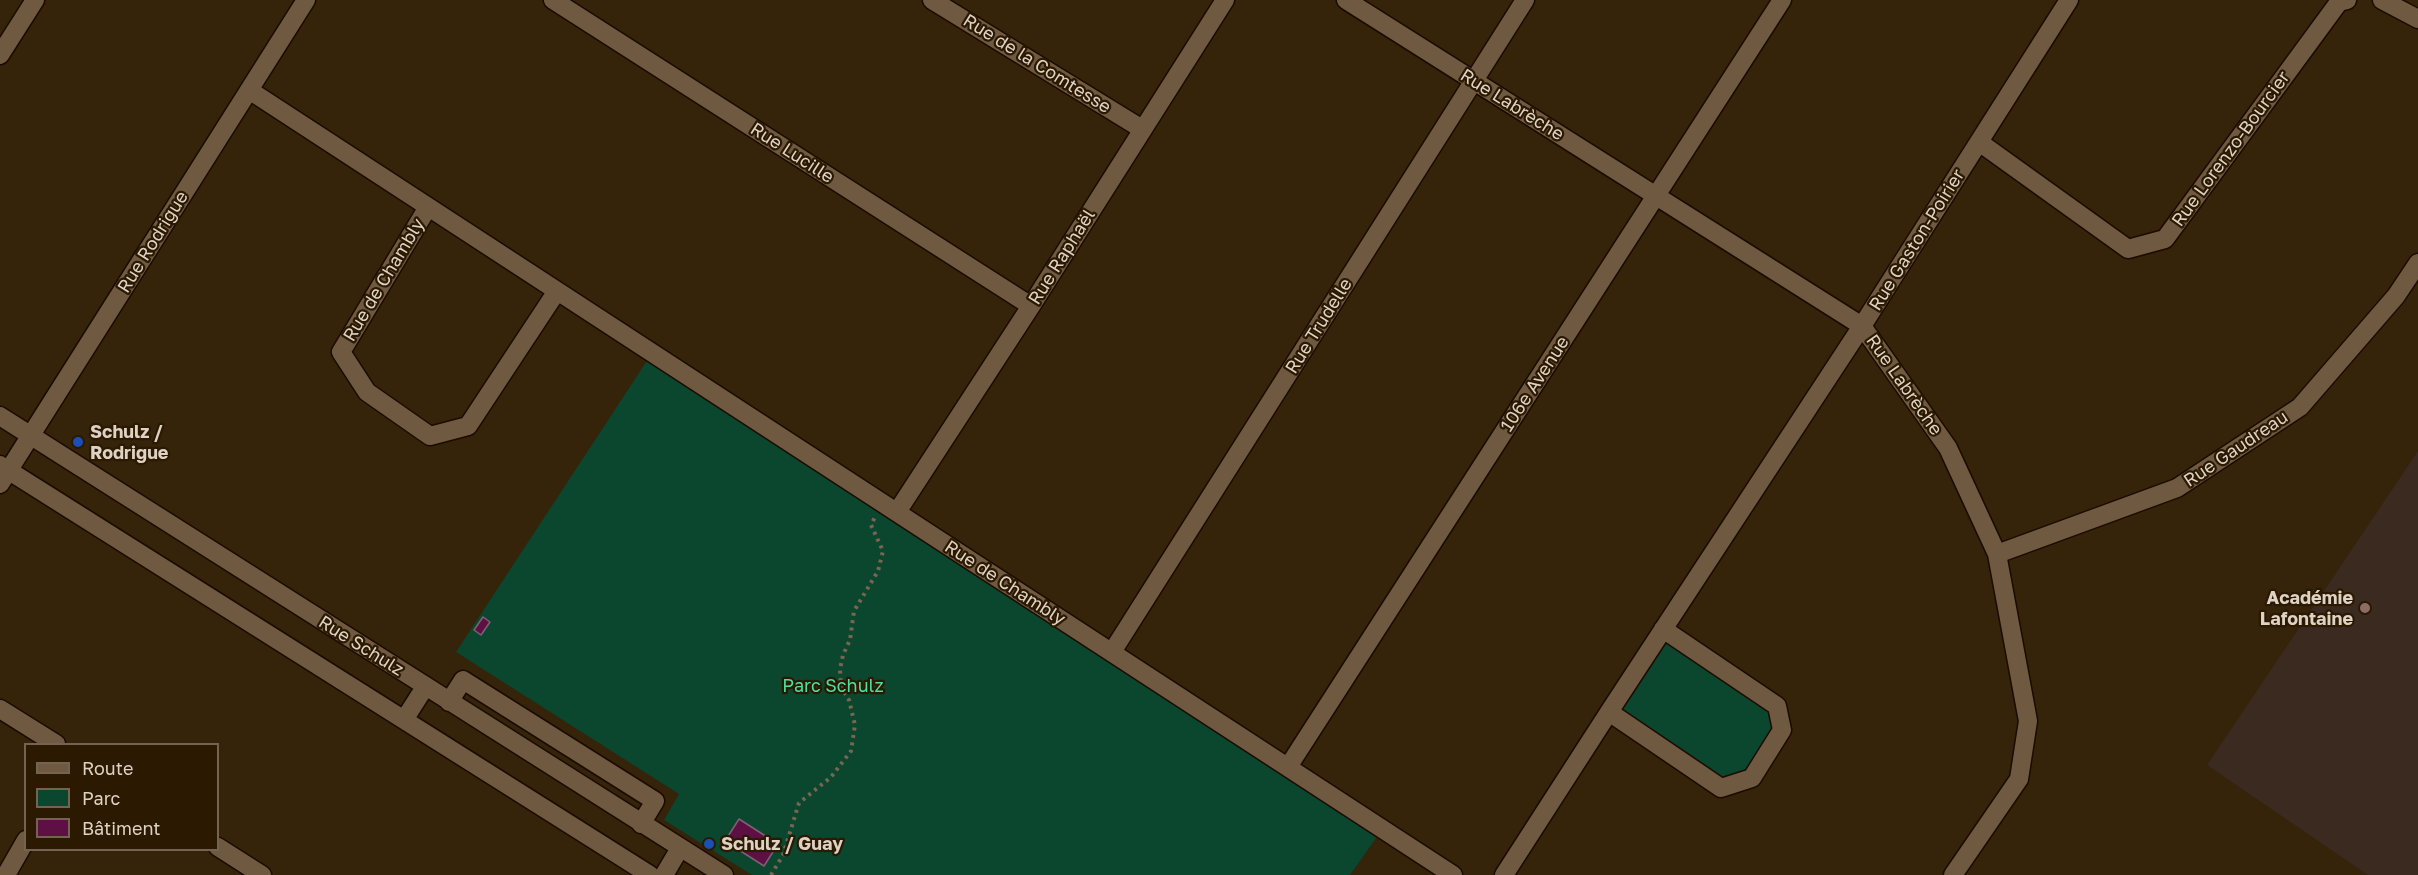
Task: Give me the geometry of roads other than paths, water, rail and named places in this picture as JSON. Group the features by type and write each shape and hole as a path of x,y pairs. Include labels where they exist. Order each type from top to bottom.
{"street":[{"path":"0,55 35,0"},
{"name":"Rue Rodrigue","path":"3,473 30,436 306,0"},
{"name":"Rue Lucille","path":"553,0 1031,306"},
{"name":"Rue de la Comtesse","path":"932,0 1142,129"},
{"name":"Rue Raphaël","path":"890,508 1031,306 1225,0"},
{"name":"Rue Labrèche","path":"1346,0 1862,326 1948,448 1997,554 2028,721 2019,779 1953,875"},
{"name":"Rue Trudelle","path":"1112,652 1525,0"},
{"name":"106e Avenue","path":"1288,767 1782,0"},
{"name":"Rue Gaston-Poirier","path":"1504,875 1862,326 2070,0"},
{"name":"Rue Lorenzo-Bourcier","path":"1979,142 2128,249 2165,238 2339,2 2347,0"},
{"path":"2382,0 2418,18"},
{"name":"Rue de Chambly","path":"249,90 1454,875"},
{"name":"Rue de Chambly","path":"428,207 341,352 367,392 430,436 468,426 558,291"},
{"name":"Rue Gaudreau","path":"1997,554 2177,489 2300,407 2396,296 2418,263"},
{"name":"Rue Schulz","path":"0,416 724,875"},
{"path":"3,473 404,720 650,875"},
{"path":"1609,712 1721,788 1752,778 1782,730 1777,706 1663,629"},
{"path":"449,702 463,680 655,801 641,824"},
{"path":"404,720 425,687"},
{"path":"0,709 54,743"},
{"path":"6,875 24,844"},
{"path":"219,848 262,875"},
{"path":"664,875 680,848"}],"place":[{"name":"Schulz / Rodrigue","path":"78,442"},
{"name":"Académie Lafontaine","path":"2365,608"},
{"name":"Schulz / Guay","path":"709,844"}],"park label":[{"name":"Parc Schulz","path":"833,686"}]}
